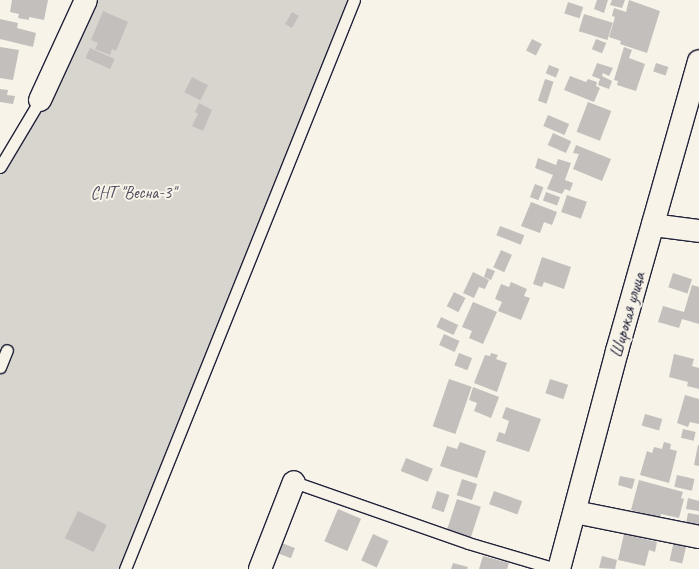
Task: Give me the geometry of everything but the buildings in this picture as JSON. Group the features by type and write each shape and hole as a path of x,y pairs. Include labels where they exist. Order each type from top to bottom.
{"street":[{"path":"40,100 86,0"},
{"name":"Широкая улица","path":"559,569 617,351 699,62"},
{"path":"653,225 699,231"},
{"path":"260,569 294,482"},
{"path":"575,512 699,537"}],"lane":[{"path":"125,569 354,0"},
{"path":"0,167 40,100"},
{"path":"0,367 7,350"},
{"path":"294,482 468,543 556,569"}],"green space":[{"name":"СНТ \"Весна-3\"","path":"88,0 354,0 125,569 0,569 0,157"}]}
